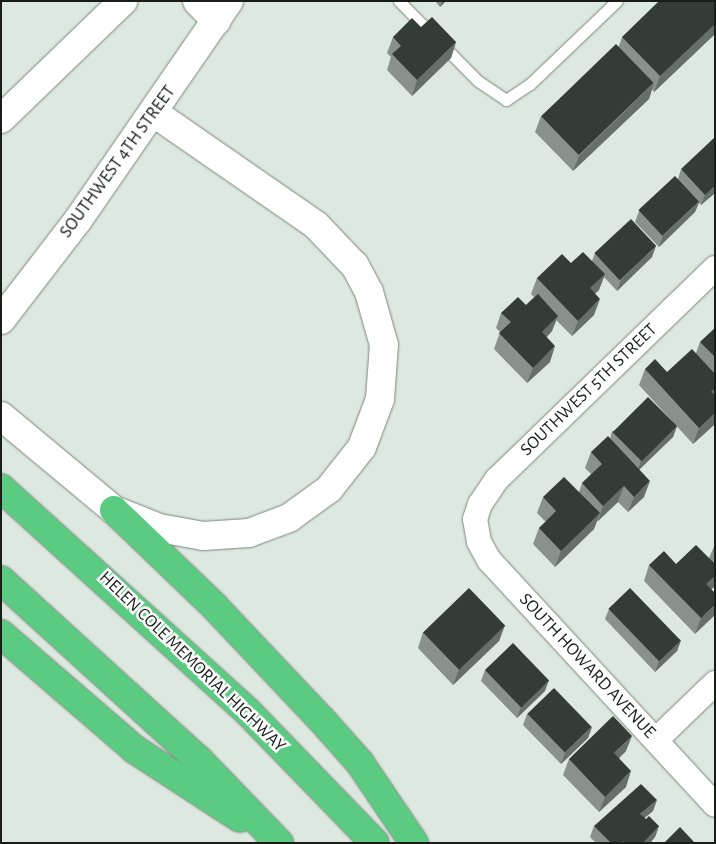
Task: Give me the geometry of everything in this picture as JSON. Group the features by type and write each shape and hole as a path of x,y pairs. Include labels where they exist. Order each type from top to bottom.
{"highway":[{"name":"HELEN COLE MEMORIAL HIGHWAY","path":"1,488 248,712 375,843"},
{"path":"114,510 214,606 321,719 360,763 414,843"},
{"path":"1,580 191,752 279,843"},
{"path":"1,634 134,749 279,843"}],"main road":[{"path":"1,119 123,1"},
{"path":"197,1 222,11"},
{"name":"SOUTHWEST 4TH STREET","path":"1,320 154,113 222,11"},
{"path":"1,416 114,510 160,528 203,536 250,533 289,518 329,489 362,447 373,425 384,372 384,345 369,292 354,266 334,241 290,205 154,113"}],"street":[{"name":"SOUTHWEST 5TH STREET","path":"475,520 480,504 497,479 715,268"},
{"name":"SOUTH HOWARD AVENUE","path":"475,520 480,542 489,560 715,804"},
{"path":"656,740 715,683"}],"lane":[{"path":"399,1 478,81 506,100 530,84 617,1"}],"building":[{"path":"659,1 715,1 715,24 660,76 622,37"},
{"path":"432,17 456,42 417,80 392,54 401,46 393,37 412,18 421,27"},
{"path":"616,44 654,83 579,155 541,116"},
{"path":"715,137 715,186 705,195 681,169"},
{"path":"675,176 699,202 662,236 638,210"},
{"path":"631,219 656,246 620,280 594,253"},
{"path":"583,252 605,274 590,288 600,299 578,321 537,278 562,254 571,263"},
{"path":"538,294 558,316 542,332 555,346 533,368 499,333 511,322 501,313 518,297 526,305"},
{"path":"715,328 715,357 700,342"},
{"path":"692,349 715,374 715,388 711,392 715,395 715,413 699,428 645,369 655,359 667,372"},
{"path":"648,397 677,426 642,461 613,432"},
{"path":"608,436 650,481 634,497 624,486 603,506 582,483 602,464 591,452"},
{"path":"564,477 600,513 561,551 539,528 556,511 543,497"},
{"path":"696,545 715,564 715,576 706,584 715,593 715,605 701,618 649,565 664,551 676,564"},
{"path":"469,588 505,625 459,670 423,632"},
{"path":"630,588 681,641 659,661 608,609"},
{"path":"513,643 549,680 521,707 485,670"},
{"path":"554,688 592,727 565,753 527,714"},
{"path":"613,716 632,736 614,753 631,771 605,797 569,759"},
{"path":"641,784 657,800 640,814 646,819 649,816 659,826 643,843 625,843 623,841 622,843 611,843 594,826"},
{"path":"680,827 695,843 664,843"}]}
